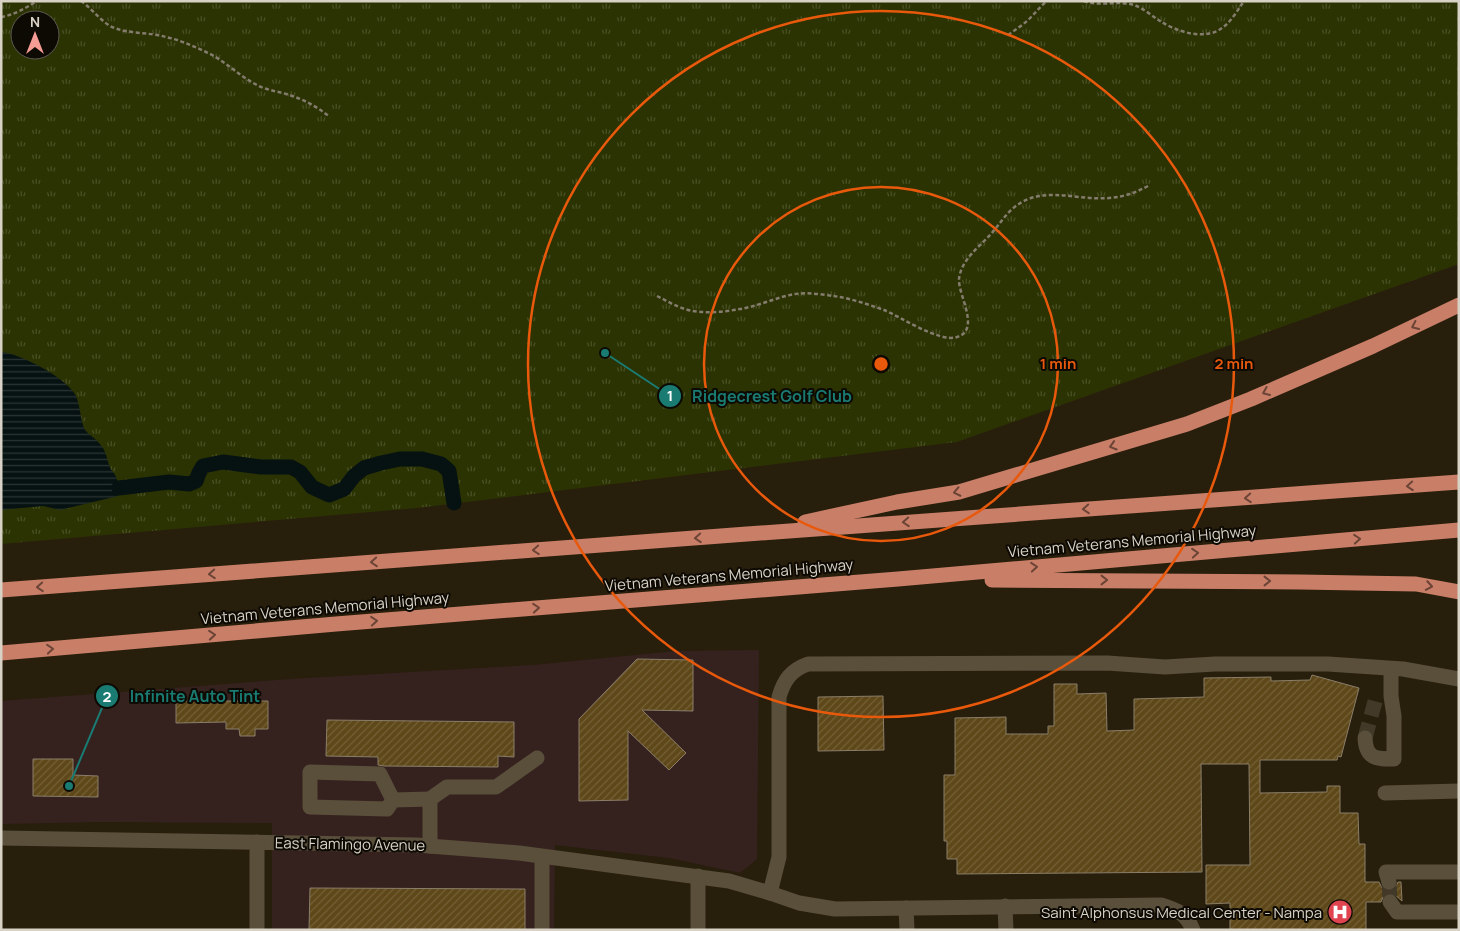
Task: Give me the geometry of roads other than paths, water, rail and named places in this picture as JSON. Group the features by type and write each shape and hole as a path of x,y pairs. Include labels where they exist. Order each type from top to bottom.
{"highway":[{"path":"747,534 897,502 959,492 1187,424 1251,399 1372,346 1459,305"},
{"path":"1,590 1459,482"},
{"name":"Vietnam Veterans Memorial Highway","path":"1,653 346,623 898,579 1459,530"},
{"path":"898,579 1416,584 1459,592"}],"street":[{"path":"770,893 779,857 779,697 782,685 788,676 800,667 816,663 1107,663 1166,667 1214,664 1328,664 1421,672 1459,679"},
{"path":"1365,738 1368,753 1376,759 1394,759 1394,716 1384,697 1391,669"},
{"path":"393,800 430,799 447,787 496,787 536,758"},
{"path":"310,772 380,774 393,800 388,809 310,806 310,772"},
{"path":"1385,793 1459,791"},
{"path":"430,799 430,846"},
{"name":"East Flamingo Avenue","path":"1,838 430,846 519,853 698,876 729,881 799,903 834,909 1161,905 1178,910 1190,921 1193,930"},
{"path":"257,842 257,930"},
{"path":"542,857 542,930"},
{"path":"1390,882 1386,872 1459,872"},
{"path":"698,876 698,930"},
{"path":"1390,902 1397,912 1459,912"},
{"path":"1005,906 1006,930"},
{"path":"906,908 907,930"}],"waterway":[{"path":"119,488 169,482 189,484 196,481 203,466 223,462 261,467 291,467 300,472 312,487 329,495 344,489 354,476 364,468 400,459 422,459 441,464 449,471 454,503"}],"tunnel":[{"path":"1365,738 1376,698"},
{"path":"1389,882 1390,902"}],"place":[{"name":"Ridgecrest Golf Club","path":"605,353"},
{"name":"Infinite Auto Tint","path":"69,786"},
{"name":"Saint Alphonsus Medical Center - Nampa","path":"1340,912"}]}
